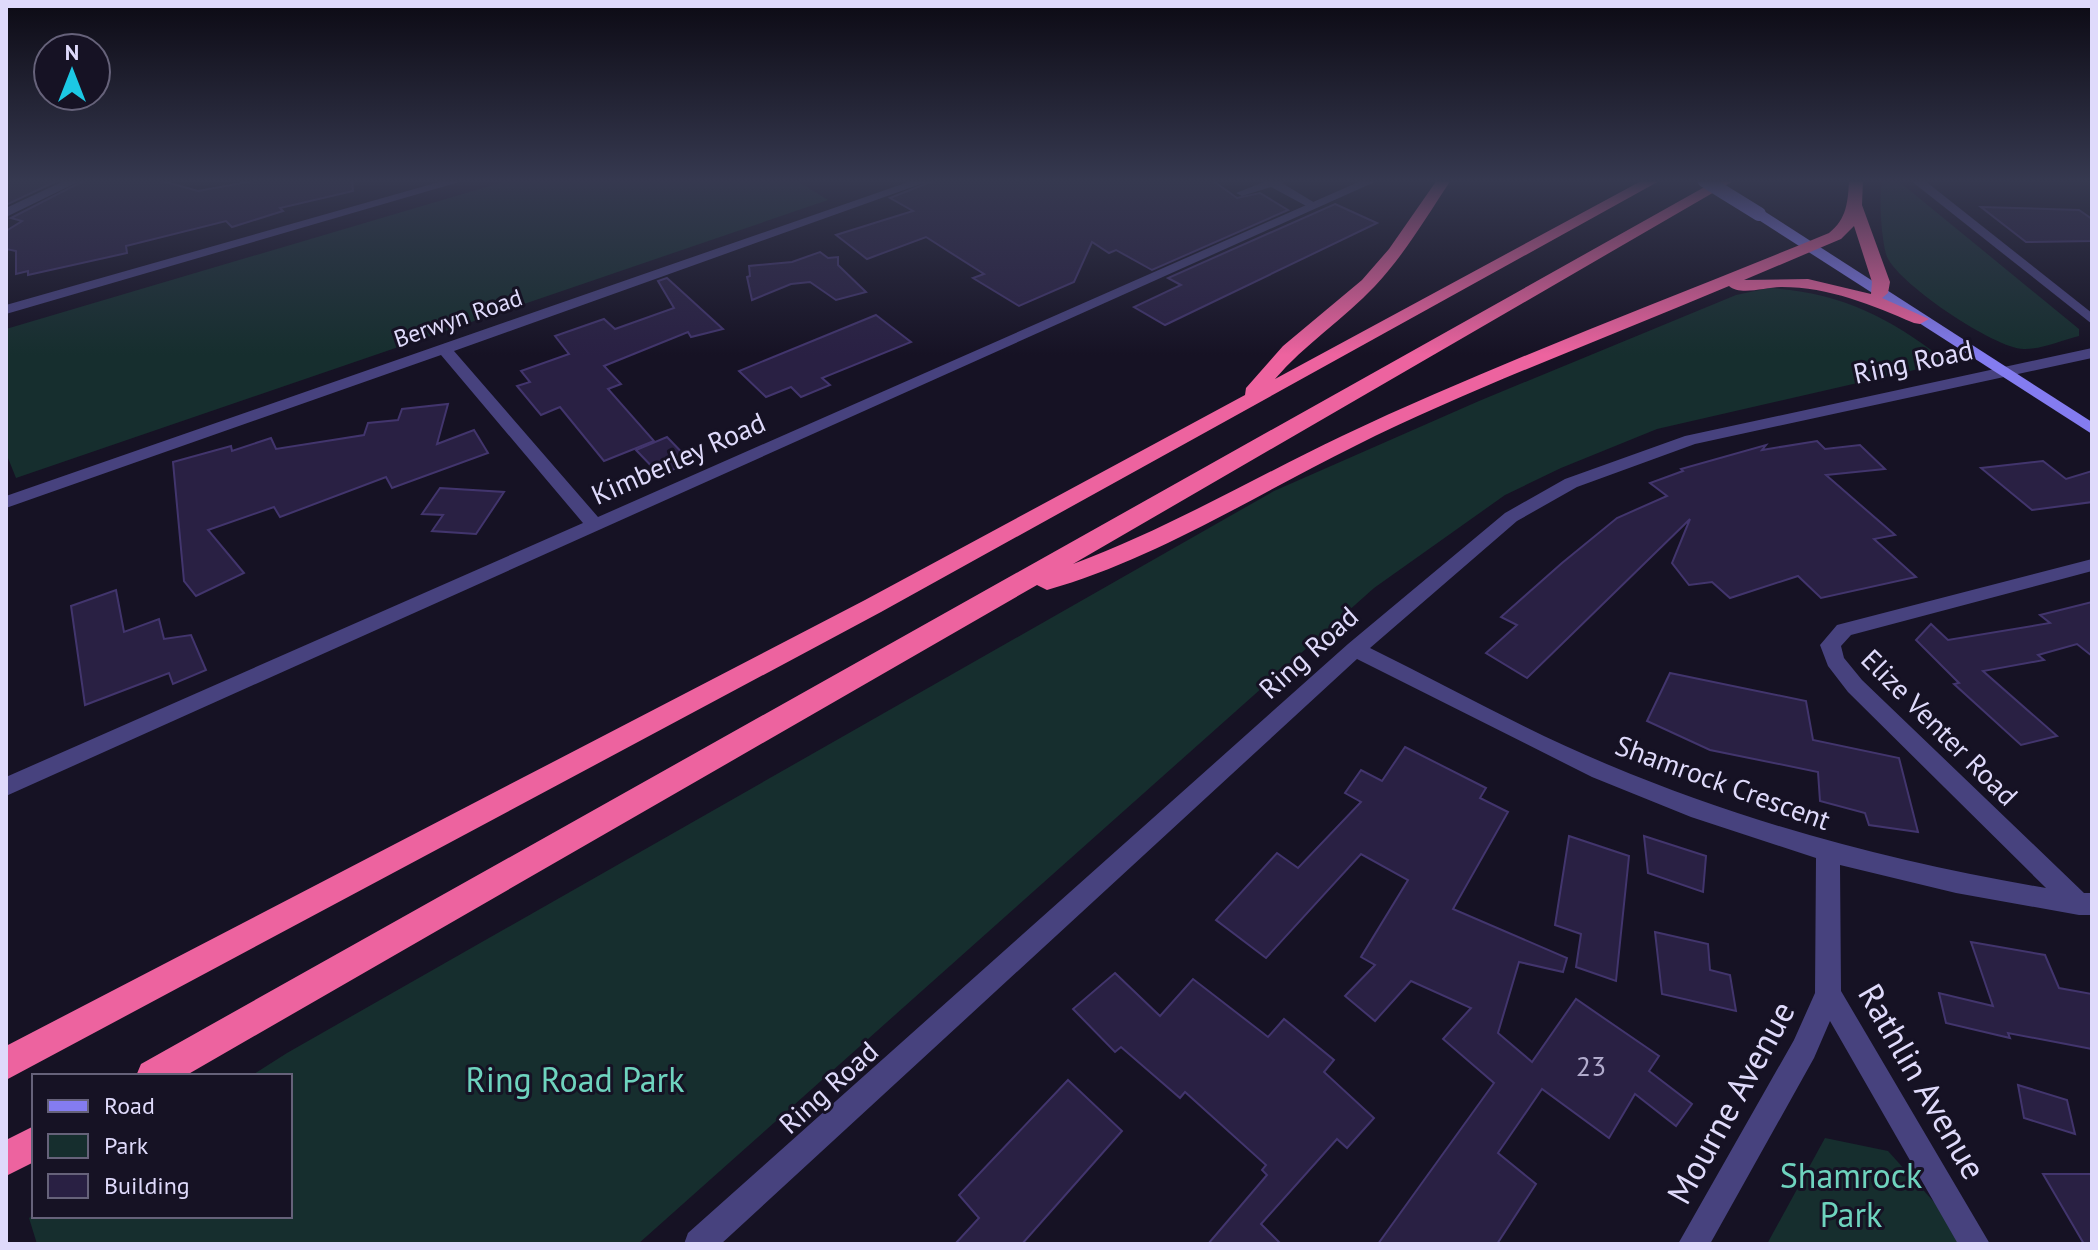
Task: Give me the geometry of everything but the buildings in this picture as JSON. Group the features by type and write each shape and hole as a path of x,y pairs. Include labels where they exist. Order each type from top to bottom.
{"highway":[{"path":"1241,405 1290,350 1368,284 1404,238"},
{"path":"6,1064 873,606 1547,238"},
{"path":"157,1074 1626,238"},
{"path":"984,604 1109,559 1193,521 1349,441 1827,238"},
{"path":"1866,238 1881,282 1879,293"},
{"path":"1689,296 1769,281 1810,283 1854,293 1920,319"},
{"path":"6,1159 32,1144"}],"main road":[{"path":"1797,238 2092,429"}],"street":[{"path":"6,310 256,238"},
{"name":"Berwyn Road","path":"6,502 760,238"},
{"name":"Kimberley Road","path":"6,787 1241,238"},
{"path":"1989,238 2092,320"},
{"path":"444,349 595,525"},
{"name":"Ring Road","path":"699,1244 1355,649 1511,517 1571,483 1691,440 2092,353"},
{"name":"Elize Venter Road","path":"2085,904 1849,679 1835,661 1830,645 1844,630 2092,565"},
{"name":"Shamrock Crescent","path":"1355,649 1480,714 1600,771 1719,816 1828,852 1955,883 2085,904"},
{"name":"Rathlin Avenue","path":"1828,852 1828,993 1975,1244"},
{"name":"Mourne Avenue","path":"1693,1244 1804,1049 1828,993"}],"green space":[{"path":"313,238 716,238 16,478 6,453 6,329"},
{"path":"1883,238 1968,238 2079,329 2079,336 2025,349 1993,339 1948,312 1907,281 1886,254"},
{"name":"Ring Road Park","path":"1769,288 1794,290 1840,301 1882,318 1942,358 1936,365 1657,429 1561,468 1505,495 1374,588 638,1244 37,1244 29,1218 32,1216 292,1218 292,1074 254,1074 1274,491 1479,401 1736,295"},
{"name":"Shamrock Park","path":"1825,1138 1888,1151 1943,1212 1960,1244 1767,1244"}]}
